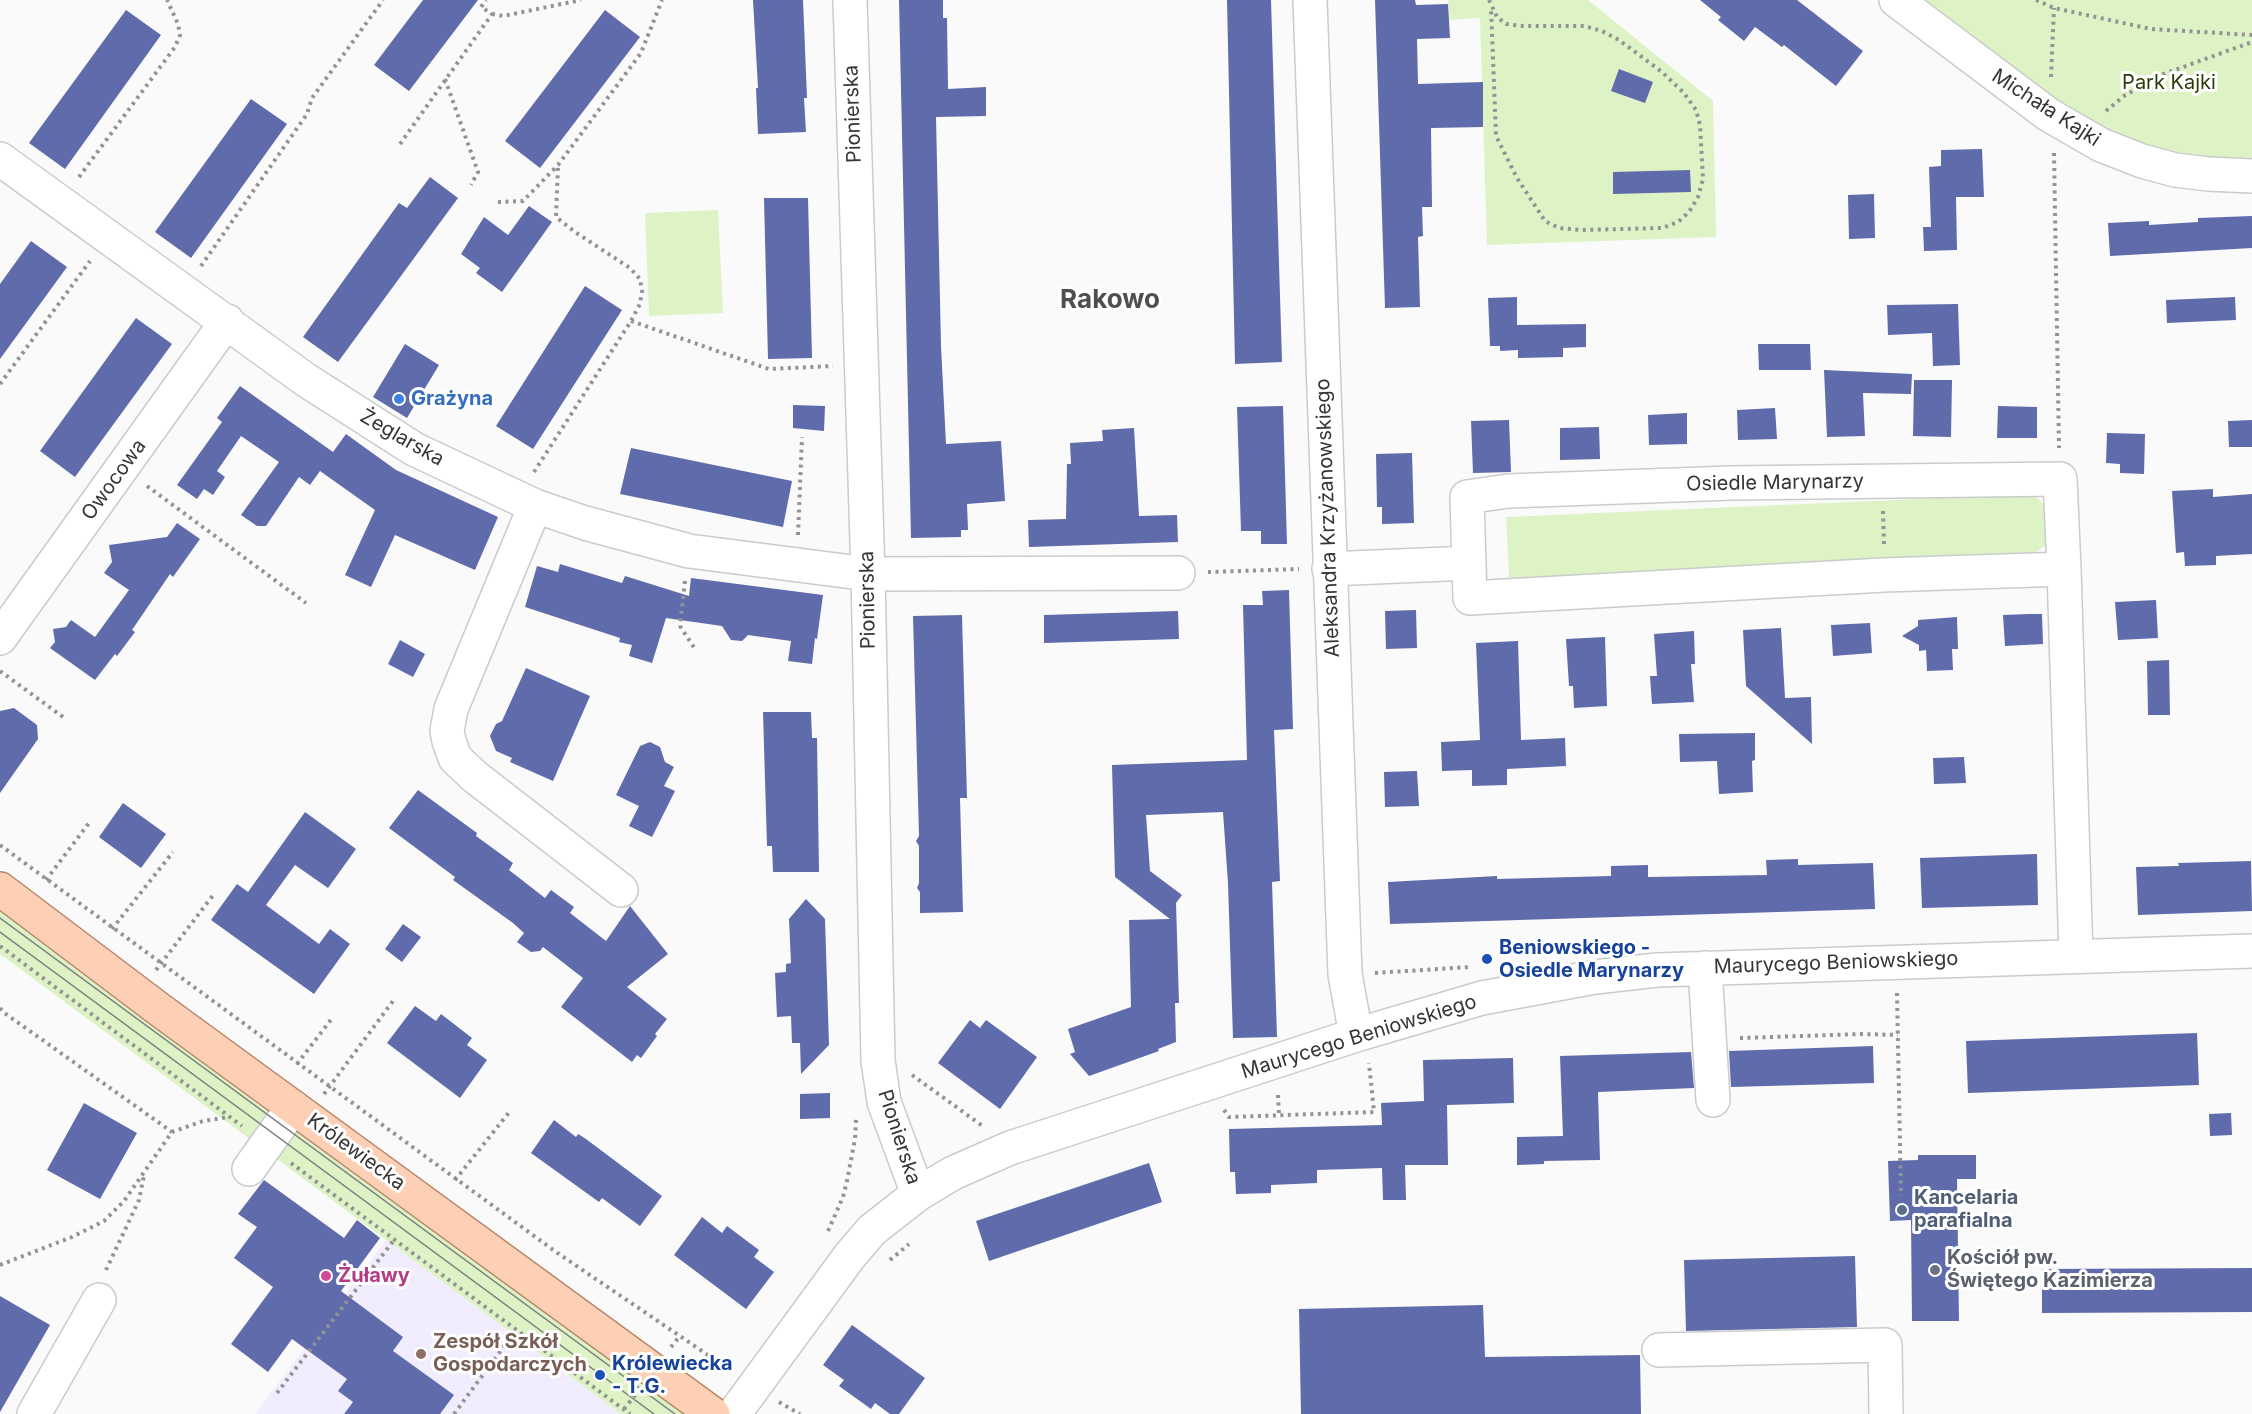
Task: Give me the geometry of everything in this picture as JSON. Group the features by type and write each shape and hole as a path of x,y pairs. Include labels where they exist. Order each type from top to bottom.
{"main road":[{"name":"Królewiecka","path":"13,898 292,1106 713,1414"}],"street":[{"name":"Pionierska","path":"850,0 868,574 878,1060 884,1102 918,1194"},
{"name":"Aleksandra Krzyżanowskiego","path":"1310,0 1316,569 1345,974 1362,1044"},
{"name":"Michała Kajki","path":"1896,0 2049,115 2111,149 2164,167 2208,174 2252,176"},
{"name":"Żeglarska","path":"0,159 306,380 404,443 526,502 585,523 689,550 868,574 1178,573"},
{"name":"Owocowa","path":"0,638 227,321"},
{"path":"2060,479 2076,956"},
{"name":"Osiedle Marynarzy","path":"2060,479 1882,480 1508,491 1467,497 1470,598 1884,575 2064,569"},
{"path":"526,502 452,708 447,731 448,741 455,758 474,776 621,890"},
{"path":"1316,569 1469,563"},
{"name":"Maurycego Beniowskiego","path":"734,1414 769,1392 849,1257 872,1230 918,1194 952,1173 1010,1148 1362,1044 1482,998 1629,972 2252,951"},
{"path":"1705,968 1713,1100"},
{"path":"258,1157 292,1106"},
{"path":"34,1414 99,1300"},
{"path":"1659,1350 1885,1345 1886,1414"}],"path":[{"path":"74,185 175,47 180,35 178,24 167,0"},
{"path":"184,291 307,114 312,98 383,0"},
{"path":"486,0 481,7 492,14 503,16 581,0"},
{"path":"498,202 523,201 558,165 641,54 662,0"},
{"path":"1489,0 1496,136 1517,178 1545,221 1559,228 1581,230 1662,228 1678,222 1693,205 1703,179 1700,125 1696,110 1684,93 1662,72 1619,40 1602,31 1584,26 1506,24 1497,17 1491,7"},
{"path":"2036,0 2054,8 2151,29 2252,35"},
{"path":"2054,8 2049,115 2054,133 2060,479"},
{"path":"400,144 492,14"},
{"path":"2054,170 2081,134 2124,96 2161,75 2252,42"},
{"path":"445,79 478,172 471,185"},
{"path":"526,502 632,321 640,304 642,291 640,279 630,268 556,217 558,165"},
{"path":"0,384 108,237"},
{"path":"632,321 769,369 837,366"},
{"path":"797,565 802,437"},
{"path":"122,468 306,603"},
{"path":"1882,480 1884,575"},
{"path":"689,550 679,618 680,626 695,649"},
{"path":"1178,573 1316,569"},
{"path":"0,671 63,717"},
{"path":"13,898 47,879 89,823"},
{"path":"0,845 556,1252 733,1371 769,1392 782,1404"},
{"path":"91,957 173,852"},
{"path":"139,993 214,894"},
{"path":"0,946 229,1117 258,1157 394,1240 630,1414"},
{"path":"1898,996 1901,1196"},
{"path":"292,1106 330,1086 393,1001"},
{"path":"1,1012 172,1132"},
{"path":"292,1106 298,1063 333,1017"},
{"path":"1709,1039 1898,1035"},
{"path":"1229,1117 1374,1112 1362,1044"},
{"path":"905,1070 992,1133"},
{"path":"1269,1097 1286,1093"},
{"path":"1278,1095 1279,1115"},
{"path":"825,1237 843,1197 855,1139 856,1108"},
{"path":"432,1208 511,1110"},
{"path":"0,1265 72,1237 104,1221 124,1201 172,1132 203,1121 229,1117"},
{"path":"99,1300 104,1273 139,1200 144,1172"},
{"path":"890,1261 915,1239"},
{"path":"277,1392 394,1240"},
{"path":"454,1414 516,1330"}],"shaded area":[{"name":"Zespół Szkół Gospodarczych","path":"386,1240 621,1414 255,1414"}],"green space":[{"path":"1448,0 1588,0 1713,101 1716,237 1487,245 1480,18 1449,20"},
{"name":"Park Kajki","path":"1896,0 2252,0 2252,175 2142,161"},
{"path":"718,210 723,313 649,316 645,213"},
{"path":"2033,494 2048,508 2050,542 2030,556 1509,579 1506,517"},
{"path":"0,909 685,1414 621,1414 0,954"}],"building":[{"path":"423,0 478,0 409,91 374,65"},
{"path":"753,0 803,0 806,132 758,134"},
{"path":"899,0 943,0 943,18 947,18 948,89 986,87 986,116 936,117 941,346 946,444 1001,441 1005,501 967,504 968,530 961,530 961,537 911,538"},
{"path":"1227,0 1271,0 1282,362 1235,364"},
{"path":"1375,0 1415,0 1416,5 1448,4 1450,38 1417,39 1418,84 1483,82 1483,127 1431,128 1432,207 1422,207 1423,236 1418,237 1420,307 1385,308"},
{"path":"1700,0 1797,0 1863,51 1836,86 1784,45 1782,47 1755,27 1744,41 1718,20 1721,17"},
{"path":"126,10 161,35 65,169 29,143"},
{"path":"605,10 640,37 540,168 505,141"},
{"path":"1619,69 1653,82 1645,103 1611,91"},
{"path":"251,99 287,124 191,258 155,232"},
{"path":"1982,149 1984,197 1956,197 1957,250 1924,251 1923,227 1931,227 1929,167 1941,166 1941,150"},
{"path":"1690,170 1691,192 1613,194 1613,172"},
{"path":"430,177 458,198 338,362 303,337 399,203 407,208"},
{"path":"1874,194 1875,238 1849,239 1848,195"},
{"path":"764,198 808,198 812,358 768,359"},
{"path":"529,206 552,222 502,292 476,273 480,268 461,254 484,217 508,235"},
{"path":"2252,216 2252,248 2110,256 2108,223 2149,221 2149,225 2198,222 2198,218"},
{"path":"31,241 67,267 0,359 0,284"},
{"path":"585,286 622,310 533,449 496,426"},
{"path":"1517,297 1517,325 1586,324 1586,347 1563,348 1563,357 1518,358 1518,350 1500,351 1500,346 1490,346 1488,298"},
{"path":"2235,297 2236,320 2167,323 2166,300"},
{"path":"1958,304 1960,365 1933,366 1932,333 1888,335 1887,305"},
{"path":"136,318 172,344 75,477 40,451"},
{"path":"405,344 439,365 407,418 373,397"},
{"path":"1758,344 1810,344 1811,370 1759,370"},
{"path":"1824,370 1912,374 1911,394 1863,393 1865,436 1827,437"},
{"path":"1914,380 1952,380 1951,437 1913,436"},
{"path":"240,386 333,452 346,434 396,470 498,517 475,570 395,535 371,587 345,575 375,510 320,471 310,485 299,477 266,526 257,526 241,515 279,462 241,436 217,471 225,477 213,495 204,489 197,499 177,485 222,422 217,418"},
{"path":"793,405 825,406 824,431 793,428"},
{"path":"1283,406 1287,544 1261,544 1261,531 1241,531 1237,407"},
{"path":"1998,406 2037,407 2037,438 1997,438"},
{"path":"1775,408 1777,439 1738,440 1737,410"},
{"path":"1687,413 1687,444 1649,445 1648,415"},
{"path":"1509,420 1511,472 1473,473 1471,421"},
{"path":"2252,420 2252,447 2229,447 2228,421"},
{"path":"1599,427 1600,459 1560,460 1560,428"},
{"path":"1134,428 1139,516 1177,515 1178,542 1029,547 1028,520 1066,519 1067,464 1071,464 1070,443 1103,441 1102,430"},
{"path":"2107,433 2145,434 2144,474 2120,473 2120,464 2106,463"},
{"path":"631,448 792,481 783,527 620,494"},
{"path":"1412,453 1414,523 1382,524 1382,507 1377,507 1376,454"},
{"path":"2213,489 2213,497 2252,494 2252,554 2216,556 2216,565 2185,566 2184,552 2176,553 2172,491"},
{"path":"177,523 200,539 173,577 170,574 132,630 135,632 95,680 50,648 55,642 53,629 66,627 71,620 95,637 129,590 104,573 112,562 109,545 167,537"},
{"path":"560,564 622,583 625,576 689,596 691,578 823,595 812,664 788,661 791,641 748,635 742,641 731,640 722,626 666,618 652,663 629,656 632,645 619,642 620,638 525,607 537,566 558,572"},
{"path":"1289,590 1293,729 1274,730 1280,881 1272,882 1277,1037 1233,1038 1228,883 1223,812 1146,815 1150,871 1182,895 1176,903 1179,1003 1175,1003 1176,1042 1158,1049 1159,1051 1089,1076 1070,1054 1075,1052 1068,1029 1131,1007 1129,920 1170,919 1115,877 1112,765 1247,760 1243,605 1263,605 1262,591"},
{"path":"2156,600 2158,638 2118,640 2115,602"},
{"path":"1416,610 1417,648 1386,649 1385,611"},
{"path":"1178,611 1179,639 1044,643 1044,615"},
{"path":"2042,614 2043,644 2005,646 2003,615"},
{"path":"962,615 967,798 960,798 963,912 920,913 920,892 917,888 919,846 916,841 919,836 913,616"},
{"path":"1957,617 1958,649 1952,649 1953,670 1927,671 1926,650 1919,651 1919,645 1902,636 1918,626 1918,620"},
{"path":"1870,623 1872,653 1833,656 1831,625"},
{"path":"1781,628 1785,698 1811,697 1812,744 1746,686 1743,630"},
{"path":"1694,631 1695,664 1691,664 1694,702 1652,704 1650,676 1657,676 1654,634"},
{"path":"1605,637 1607,706 1574,708 1573,686 1569,686 1566,639"},
{"path":"400,640 425,654 413,677 388,664"},
{"path":"1518,641 1521,740 1565,738 1566,766 1507,769 1507,785 1472,786 1472,770 1442,771 1441,742 1480,740 1476,643"},
{"path":"2169,660 2170,715 2148,715 2147,661"},
{"path":"526,668 590,696 553,781 510,762 512,758 496,751 490,736 496,724 502,721"},
{"path":"14,708 37,725 38,739 0,793 0,711"},
{"path":"763,712 811,712 812,738 817,738 819,872 773,872 772,846 767,846"},
{"path":"1755,733 1755,760 1752,761 1753,792 1719,794 1717,761 1680,762 1679,734"},
{"path":"650,742 660,747 665,762 674,767 664,786 675,791 652,837 629,826 639,806 616,795 640,746"},
{"path":"1964,757 1966,783 1934,784 1933,758"},
{"path":"1417,771 1419,806 1385,807 1384,772"},
{"path":"418,790 477,833 476,836 513,863 509,870 545,898 551,890 574,907 570,913 606,941 630,906 668,954 627,987 667,1019 641,1058 637,1055 632,1062 561,1007 583,978 543,947 540,951 531,952 517,942 524,933 513,923 453,880 455,877 389,828"},
{"path":"123,803 166,834 141,868 99,837"},
{"path":"305,812 356,849 328,888 295,865 266,905 319,944 330,929 350,944 314,994 211,920 237,884 248,892"},
{"path":"2037,854 2038,905 1922,908 1920,858"},
{"path":"1798,859 1798,865 1873,863 1875,909 1390,924 1388,882 1497,876 1497,879 1611,876 1611,866 1648,865 1648,877 1767,875 1766,860"},
{"path":"2251,861 2252,911 2138,915 2136,867 2179,866 2178,863"},
{"path":"806,899 825,919 829,1045 801,1074 800,1043 792,1043 791,1016 777,1017 775,973 786,972 786,964 791,963 789,919"},
{"path":"403,924 421,937 402,962 385,949"},
{"path":"415,1006 436,1021 441,1014 472,1038 467,1045 487,1060 460,1098 387,1043"},
{"path":"970,1020 980,1028 986,1020 1037,1057 1000,1109 938,1063"},
{"path":"2197,1033 2199,1085 1968,1093 1966,1041"},
{"path":"1873,1046 1874,1083 1731,1087 1729,1051"},
{"path":"1691,1052 1694,1088 1598,1092 1600,1160 1544,1161 1544,1164 1517,1165 1517,1137 1563,1136 1560,1056"},
{"path":"1513,1058 1514,1103 1447,1105 1448,1165 1405,1165 1406,1200 1383,1200 1382,1168 1317,1170 1317,1183 1271,1185 1271,1193 1236,1194 1235,1172 1230,1172 1229,1129 1382,1125 1381,1103 1424,1101 1423,1060"},
{"path":"830,1093 830,1118 800,1119 800,1094"},
{"path":"84,1103 137,1133 100,1199 47,1170"},
{"path":"2231,1113 2232,1135 2210,1136 2209,1114"},
{"path":"554,1120 576,1137 578,1134 586,1139 662,1196 640,1226 602,1198 599,1202 531,1153"},
{"name":"Kościół pw. Świętego Kazimierza","path":"1918,1155 1976,1155 1976,1179 1957,1179 1959,1321 1912,1321 1911,1220 1890,1221 1888,1161 1918,1160"},
{"path":"1149,1163 1162,1202 989,1261 976,1221"},
{"path":"264,1180 344,1238 357,1220 380,1238 341,1291 403,1337 393,1351 454,1395 440,1414 344,1414 353,1402 338,1391 347,1379 292,1339 268,1372 231,1344 273,1287 234,1258 257,1227 238,1214"},
{"path":"702,1217 722,1233 727,1226 759,1250 754,1257 774,1272 746,1309 674,1255"},
{"path":"1855,1256 1857,1327 1686,1331 1684,1260"},
{"path":"2252,1268 2252,1312 2042,1313 2042,1269"},
{"path":"0,1296 50,1325 0,1412"},
{"path":"1483,1305 1485,1357 1640,1355 1641,1414 1301,1414 1299,1309"},
{"path":"852,1325 925,1378 899,1414 890,1414 875,1403 871,1409 839,1386 844,1380 823,1365"}],"tram line":[{"path":"0,918 675,1414"},
{"path":"0,932 654,1414"}],"place":[{"name":"Grażyna","path":"399,399"},
{"name":"Beniowskiego - Osiedle Marynarzy","path":"1487,959"},
{"name":"Kancelaria parafialna","path":"1902,1210"},
{"name":"Kościół pw. Świętego Kazimierza","path":"1935,1270"},
{"name":"Żuławy","path":"326,1276"},
{"name":"Zespół Szkół Gospodarczych","path":"421,1354"},
{"name":"Królewiecka - T.G.","path":"600,1375"}],"district":[{"name":"Rakowo","path":"1110,300"}]}
